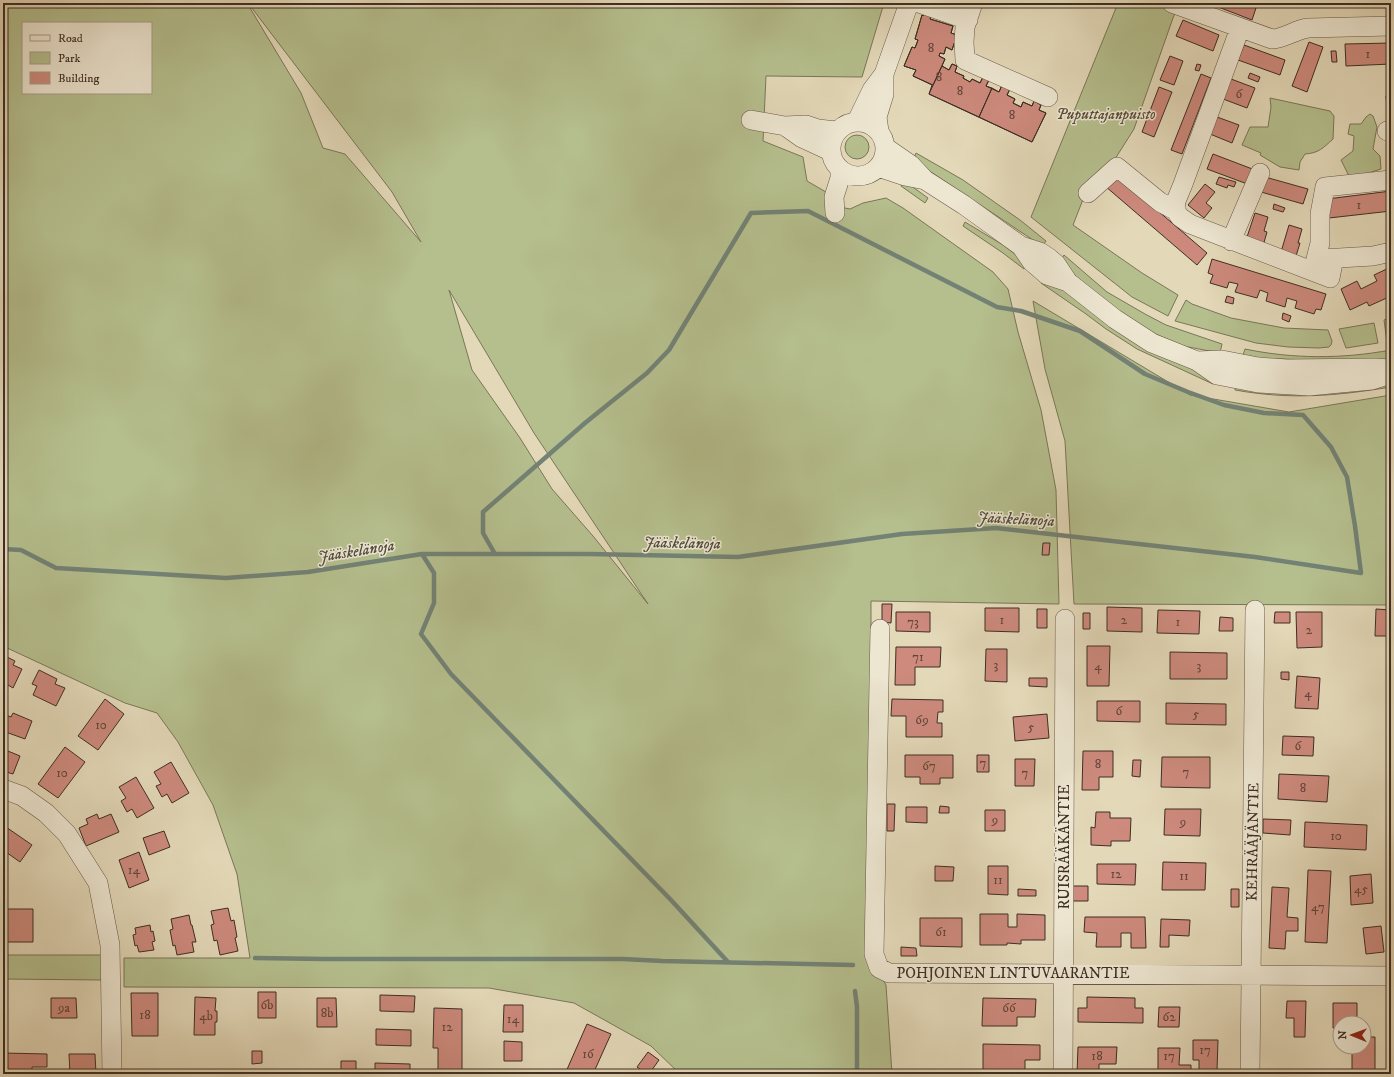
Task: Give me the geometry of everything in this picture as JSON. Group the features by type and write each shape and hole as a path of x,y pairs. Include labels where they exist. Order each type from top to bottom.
{"street":[{"path":"857,121 872,90 884,74 909,3"},
{"path":"919,3 971,11 965,27 964,60 1048,97"},
{"path":"1172,3 1272,39 1280,39 1300,29 1308,28 1391,26"},
{"path":"1174,210 1240,28"},
{"path":"884,74 884,94 877,118 882,139 882,161 873,172 859,176 845,173 840,170 832,158 830,151 836,131 848,123 857,121 865,122 872,126 882,139 925,180 964,205 1021,246 1032,262 1047,275 1068,282 1109,315 1136,333 1167,350 1197,361 1217,375 1258,383 1309,386 1372,380 1391,374"},
{"path":"751,120 785,126 806,125 818,129 836,131"},
{"path":"785,126 802,138 830,151"},
{"path":"878,167 905,176 925,180"},
{"path":"1088,193 1117,167 1190,224 1231,240 1320,263 1391,252"},
{"path":"840,170 840,178 834,197 835,213 847,199 859,176"},
{"path":"1231,240 1260,173"},
{"path":"1320,263 1320,214 1325,187 1391,180"},
{"path":"1197,361 1222,360 1258,367 1287,369 1391,369"},
{"name":"KEHRÄÄJÄNTIE","path":"1250,1074 1255,610"},
{"name":"RUISRÄÄKÄNTIE","path":"1063,1074 1066,619"},
{"name":"POHJOINEN LINTUVAARANTIE","path":"880,629 874,954 879,968 889,973 1391,976"},
{"path":"3,789 22,796 46,813 67,834 98,883 110,945 112,1074"}],"green space":[{"path":"3,3 247,3 301,93 323,148 345,154 421,242 392,192 248,3 884,3 862,77 766,76 763,141 803,157 807,181 826,192 830,205 850,209 863,203 886,198 903,208 993,272 1008,289 1018,332 1041,410 1056,490 1059,604 871,601 871,759 866,950 886,985 892,1074 680,1074 651,1046 574,1003 489,988 124,987 124,958 250,958 237,874 213,805 178,742 157,713 125,703 3,646","holes":["449,290 534,433 648,604 593,536 552,489 520,438 472,370"]},
{"name":"Puputtajanpuisto","path":"1118,3 1179,3 1134,129 1115,159 1089,184 1073,225 1142,273 1178,295 1168,316 1132,297 1031,217"},
{"path":"1270,98 1330,111 1334,116 1333,139 1317,151 1305,154 1300,162 1299,170 1280,167 1260,155 1261,153 1242,145 1250,127 1268,127 1271,107"},
{"path":"1370,114 1373,116 1377,127 1373,149 1380,156 1381,169 1365,174 1349,176 1341,160 1353,151 1354,136 1348,134 1350,124 1361,124"},
{"path":"857,135 866,138 869,147 866,156 857,159 848,156 845,147 848,138"},
{"path":"916,153 963,180 1020,220 1046,241 1042,246 913,160"},
{"path":"903,180 928,198 925,203 901,186"},
{"path":"965,222 1003,245 1028,264 1024,269 963,226"},
{"path":"1064,255 1107,292 1145,314 1166,325 1222,344 1220,353 1183,346 1151,332 1098,297 1060,261"},
{"path":"1045,278 1214,378 1213,384 1137,349 1041,283"},
{"path":"1186,300 1192,304 1231,318 1284,328 1328,330 1332,341 1331,345 1329,347 1319,348 1288,347 1256,343 1175,321"},
{"path":"1033,301 1190,395 1289,412 1391,395 1391,605 1074,604 1065,441 1045,369"},
{"path":"1391,317 1391,341 1387,342 1384,320"},
{"path":"1374,323 1378,343 1346,348 1339,329"},
{"path":"1245,349 1281,355 1318,357 1354,355 1391,350 1391,362 1242,358"},
{"path":"1391,380 1391,387 1332,395 1294,396 1235,390 1236,384"},
{"path":"3,955 101,955 102,980 3,979"}],"building":[{"path":"1208,3 1243,3 1256,8 1252,20"},
{"path":"926,10 932,13 930,19 953,26 951,33 957,35 952,50 946,47 944,54 940,53 939,56 945,59 942,66 949,70 952,64 957,66 955,72 964,76 963,78 970,82 972,79 980,83 983,77 989,80 986,86 999,92 1002,85 1010,89 1007,95 1015,99 1013,103 1021,107 1023,102 1032,106 1034,101 1041,105 1039,110 1046,113 1032,142 929,94 932,85 913,76 916,70 904,66 912,47 915,48 918,40 915,39 922,15 923,16"},
{"path":"926,10 932,13 930,19 953,26 951,33 957,35 952,50 946,47 944,54 940,53 939,56 945,59 933,85 913,76 916,70 904,66 912,47 915,48 918,40 915,39 922,15 923,16"},
{"path":"1183,20 1219,35 1213,51 1176,36"},
{"path":"1309,42 1323,47 1307,92 1292,86"},
{"path":"1391,43 1391,64 1346,66 1345,44"},
{"path":"1244,45 1285,60 1280,75 1238,60"},
{"path":"1331,51 1336,51 1337,62 1332,62"},
{"path":"1170,56 1183,61 1174,85 1160,80"},
{"path":"952,64 957,66 955,72 964,76 963,78 970,82 972,79 980,83 983,77 989,80 986,86 992,88 979,117 929,94 942,66 949,70"},
{"path":"1197,64 1201,65 1199,71 1195,70"},
{"path":"1250,73 1260,77 1258,82 1248,78"},
{"path":"1201,74 1211,78 1182,154 1171,150"},
{"path":"1231,79 1255,88 1247,108 1223,99"},
{"path":"1002,85 1010,89 1007,95 1015,99 1013,103 1021,107 1023,102 1032,106 1034,101 1041,105 1039,110 1046,113 1032,142 979,117 992,88 999,92"},
{"path":"1159,87 1172,92 1154,137 1142,132"},
{"path":"1391,95 1391,118 1388,118 1386,96"},
{"path":"1217,117 1239,125 1232,143 1210,134"},
{"path":"1213,154 1255,170 1250,185 1207,169"},
{"path":"1115,174 1207,253 1197,265 1105,186"},
{"path":"1219,177 1236,182 1234,187 1228,185 1227,188 1216,184"},
{"path":"1265,177 1308,189 1303,204 1261,192"},
{"path":"1205,184 1215,192 1206,203 1212,208 1204,218 1188,205"},
{"path":"1391,191 1391,211 1329,218 1327,199"},
{"path":"1274,204 1285,208 1283,212 1273,209"},
{"path":"1255,213 1268,217 1264,231 1267,232 1263,246 1246,240"},
{"path":"1289,225 1302,229 1296,256 1281,252"},
{"path":"1212,259 1326,294 1321,310 1316,309 1314,314 1295,308 1297,301 1287,298 1285,307 1266,301 1268,293 1260,290 1257,298 1235,292 1238,284 1229,282 1227,288 1210,283 1213,275 1208,273"},
{"path":"1391,267 1391,292 1387,294 1389,297 1369,306 1367,302 1350,310 1341,289 1357,281 1361,289 1377,281 1374,275"},
{"path":"1227,296 1234,298 1233,304 1225,302"},
{"path":"1283,313 1291,316 1289,322 1282,319"},
{"path":"1043,543 1050,543 1049,555 1042,555"},
{"path":"882,604 892,604 891,623 882,622"},
{"path":"1107,607 1142,608 1142,632 1107,631"},
{"path":"985,608 1019,608 1019,632 985,631"},
{"path":"1037,609 1047,609 1047,628 1037,628"},
{"path":"1376,609 1391,610 1391,636 1375,636"},
{"path":"1158,610 1200,611 1199,634 1157,633"},
{"path":"896,612 930,612 930,632 896,631"},
{"path":"1275,612 1290,612 1290,623 1274,623"},
{"path":"1296,612 1322,612 1322,647 1297,648"},
{"path":"1083,613 1090,613 1090,629 1083,629"},
{"path":"1220,617 1233,618 1233,631 1219,631"},
{"path":"1087,646 1110,646 1109,686 1087,686"},
{"path":"896,647 941,647 940,667 915,667 915,685 895,685"},
{"path":"986,649 1007,649 1007,682 985,681"},
{"path":"1170,652 1227,653 1227,679 1170,679"},
{"path":"3,655 15,661 13,665 22,669 13,688 3,682"},
{"path":"39,670 57,679 55,684 65,688 56,706 33,695 37,686 32,684"},
{"path":"1281,672 1289,672 1289,680 1281,679"},
{"path":"1297,676 1320,678 1318,709 1295,708"},
{"path":"1029,678 1047,678 1047,687 1029,686"},
{"path":"1388,697 1391,697 1391,718 1388,718"},
{"path":"105,699 124,714 98,750 78,736"},
{"path":"892,699 943,700 943,712 938,712 937,723 942,723 942,737 906,737 906,716 891,716"},
{"path":"1097,701 1140,701 1140,722 1097,721"},
{"path":"1166,703 1226,704 1226,725 1166,724"},
{"path":"13,713 32,721 25,739 3,731 3,714 11,717"},
{"path":"1047,714 1049,738 1015,741 1013,717"},
{"path":"1283,736 1314,737 1313,756 1282,755"},
{"path":"65,747 85,762 58,798 38,784"},
{"path":"3,749 20,756 13,774 3,771"},
{"path":"1083,751 1113,751 1113,777 1099,777 1099,790 1082,790"},
{"path":"905,755 953,755 953,778 940,778 940,784 920,784 920,777 905,777"},
{"path":"977,755 989,755 989,772 977,772"},
{"path":"1162,757 1210,757 1210,788 1161,787"},
{"path":"1015,759 1035,759 1034,786 1015,786"},
{"path":"1133,760 1141,760 1140,777 1132,776"},
{"path":"171,762 189,793 172,803 167,794 162,797 156,786 161,784 154,772"},
{"path":"1279,774 1329,776 1327,802 1278,799"},
{"path":"136,777 154,808 137,818 132,809 127,812 121,801 126,798 119,787"},
{"path":"887,804 895,804 894,831 887,831"},
{"path":"940,806 949,807 949,813 939,813"},
{"path":"906,807 927,807 927,823 906,822"},
{"path":"1165,809 1201,809 1200,836 1164,835"},
{"path":"985,810 1005,810 1005,831 985,831"},
{"path":"1096,812 1110,812 1110,818 1131,818 1130,841 1111,841 1111,846 1091,845 1091,827 1095,828"},
{"path":"97,814 99,819 111,814 119,832 86,846 79,828 88,824 86,819"},
{"path":"1263,819 1291,820 1290,835 1263,833"},
{"path":"1305,822 1367,825 1366,850 1304,847"},
{"path":"6,827 32,845 20,862 3,850 3,832"},
{"path":"164,831 170,847 149,855 143,838"},
{"path":"139,852 149,880 129,888 119,860"},
{"path":"1163,862 1206,863 1205,890 1162,890"},
{"path":"1097,864 1136,864 1135,885 1097,884"},
{"path":"935,866 954,867 953,881 935,881"},
{"path":"988,866 1008,866 1008,895 988,894"},
{"path":"1308,870 1331,871 1327,943 1305,942"},
{"path":"1371,874 1373,903 1351,905 1350,876"},
{"path":"1071,886 1088,886 1088,901 1071,901"},
{"path":"1272,887 1289,888 1287,917 1298,918 1298,931 1286,931 1285,949 1269,948"},
{"path":"1018,889 1036,890 1036,896 1018,896"},
{"path":"1231,889 1239,889 1239,907 1231,907"},
{"path":"228,908 231,921 234,920 237,937 235,938 238,951 220,955 217,940 214,941 211,925 214,924 211,911"},
{"path":"5,909 33,909 33,942 5,942"},
{"path":"980,914 1008,914 1008,927 1017,927 1017,914 1045,915 1045,940 1021,940 1021,944 1007,943 1007,945 980,945"},
{"path":"189,915 196,942 192,942 194,952 177,955 175,945 173,946 170,930 173,929 171,919"},
{"path":"1085,917 1145,917 1146,948 1131,948 1131,933 1121,933 1121,947 1096,947 1097,933 1084,932"},
{"path":"920,918 962,918 962,947 920,946"},
{"path":"1161,919 1190,920 1189,936 1169,935 1169,947 1160,947"},
{"path":"150,925 155,941 152,942 154,950 139,952 137,945 135,946 133,935 136,934 135,928"},
{"path":"1381,926 1384,952 1366,954 1363,928"},
{"path":"901,947 916,948 917,956 901,956"},
{"path":"258,992 276,992 276,1018 258,1018"},
{"path":"131,993 158,993 158,1036 132,1036"},
{"path":"380,995 415,996 414,1012 380,1011"},
{"path":"195,997 216,998 215,1011 217,1011 217,1022 215,1022 215,1035 194,1035"},
{"path":"1087,997 1135,998 1135,1008 1143,1008 1143,1023 1078,1022 1078,1008 1087,1008"},
{"path":"51,998 76,998 77,1018 51,1018"},
{"path":"317,998 336,998 337,1027 317,1027"},
{"path":"983,998 1036,999 1035,1017 1017,1017 1017,1026 982,1026"},
{"path":"1287,1001 1306,1001 1305,1037 1294,1037 1294,1018 1286,1018"},
{"path":"1333,1003 1357,1003 1357,1015 1333,1015"},
{"path":"504,1005 523,1005 523,1032 503,1032"},
{"path":"1159,1007 1180,1007 1179,1027 1158,1027"},
{"path":"434,1008 462,1009 462,1074 438,1074 438,1048 433,1048"},
{"path":"587,1024 611,1034 593,1074 565,1074"},
{"path":"376,1029 411,1030 411,1046 376,1045"},
{"path":"1372,1037 1375,1037 1375,1070 1352,1070 1352,1055 1372,1055"},
{"path":"1193,1040 1218,1040 1217,1071 1199,1071 1199,1060 1193,1060"},
{"path":"504,1041 522,1042 522,1061 504,1061"},
{"path":"983,1044 1040,1045 1040,1060 1025,1060 1025,1071 983,1071"},
{"path":"1078,1047 1117,1047 1116,1064 1099,1064 1099,1074 1077,1074"},
{"path":"1158,1048 1180,1048 1179,1065 1191,1065 1191,1074 1158,1074"},
{"path":"252,1051 262,1051 262,1063 252,1064"},
{"path":"648,1052 659,1060 649,1074 647,1074 637,1067"},
{"path":"3,1053 47,1054 47,1067 32,1067 32,1074 3,1074"},
{"path":"69,1054 95,1054 96,1074 70,1074"},
{"path":"341,1061 356,1061 356,1074 341,1074"},
{"path":"375,1063 410,1064 410,1074 375,1074"}],"waterway":[{"name":"Jääskelänoja","path":"3,549 21,550 56,568 226,578 308,572 422,554 589,554 738,557 902,534 996,528 1255,557 1361,573 1347,477 1331,447 1303,415 1264,413 1224,405 1188,392 1145,374 1080,331 1021,311 997,307 808,211 751,213 669,350 647,373 585,423 483,512 483,533 495,554"},
{"path":"422,554 434,573 434,603 421,634 451,674 671,900 728,962"},
{"path":"255,958 623,959 853,965"},
{"path":"855,991 857,1007 857,1074"}]}
